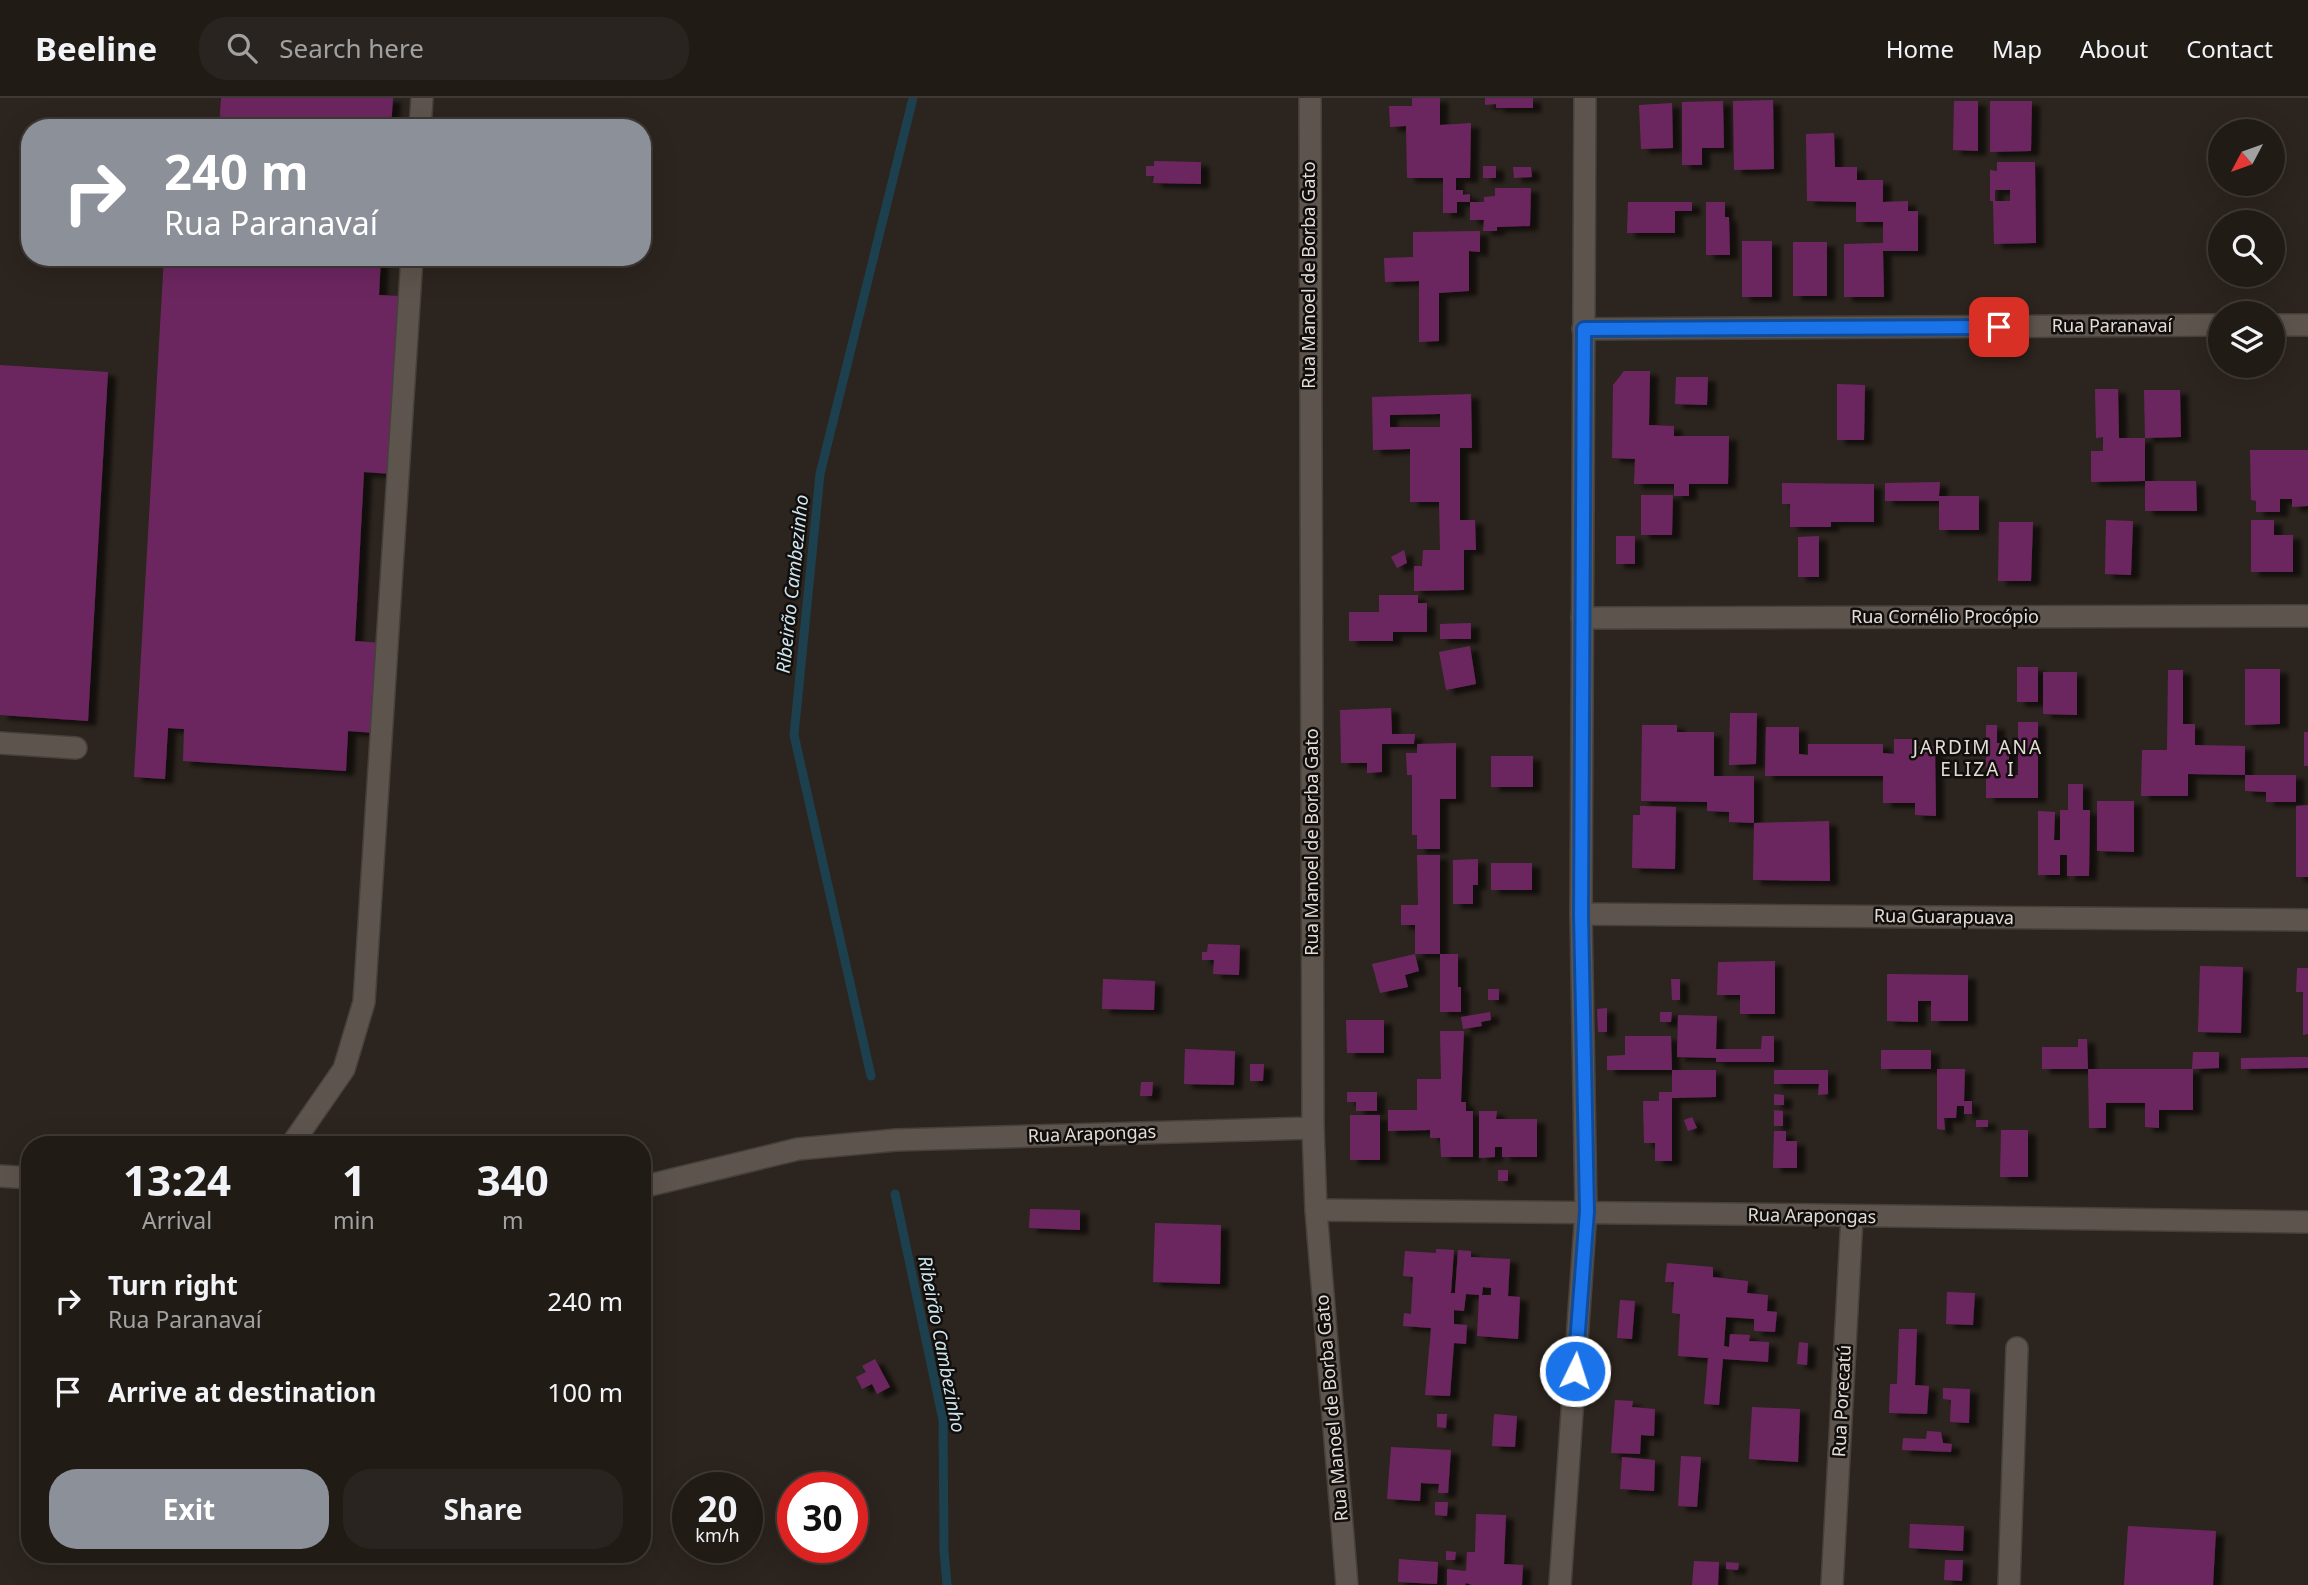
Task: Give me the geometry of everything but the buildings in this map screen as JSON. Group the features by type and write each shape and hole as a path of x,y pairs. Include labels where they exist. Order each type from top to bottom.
{"street":[{"path":"421,119 422,98"},
{"name":"Rua Manoel de Borba Gato","path":"1310,98 1313,1128 1316,1210 1346,1585"},
{"path":"1560,1585 1587,1211 1581,914 1585,98"},
{"path":"298,1136 344,1069 364,1002 411,266"},
{"path":"2285,325 2308,325"},
{"name":"Rua Paranavaí","path":"1584,329 2208,326"},
{"name":"Rua Cornélio Procópio","path":"1582,618 2308,616"},
{"path":"0,743 76,748"},
{"name":"Rua Guarapuava","path":"1581,914 2308,920"},
{"name":"Rua Arapongas","path":"651,1185 798,1149 872,1142 1313,1128"},
{"path":"0,1176 21,1177"},
{"name":"Rua Arapongas","path":"1316,1210 1587,1211 2308,1222"},
{"name":"Rua Porecatú","path":"1832,1585 1853,1217"},
{"path":"2009,1585 2017,1348"}],"waterway":[{"name":"Ribeirão Cambezinho","path":"871,1076 794,735 820,474 913,98"},
{"name":"Ribeirão Cambezinho","path":"895,1194 943,1420 944,1551 947,1585"}],"district":[{"name":"JARDIM ANA ELIZA I","path":"1978,758"}],"route":[{"path":"1575,1371 1587,1211 1581,914 1584,329 1999,327"}]}
